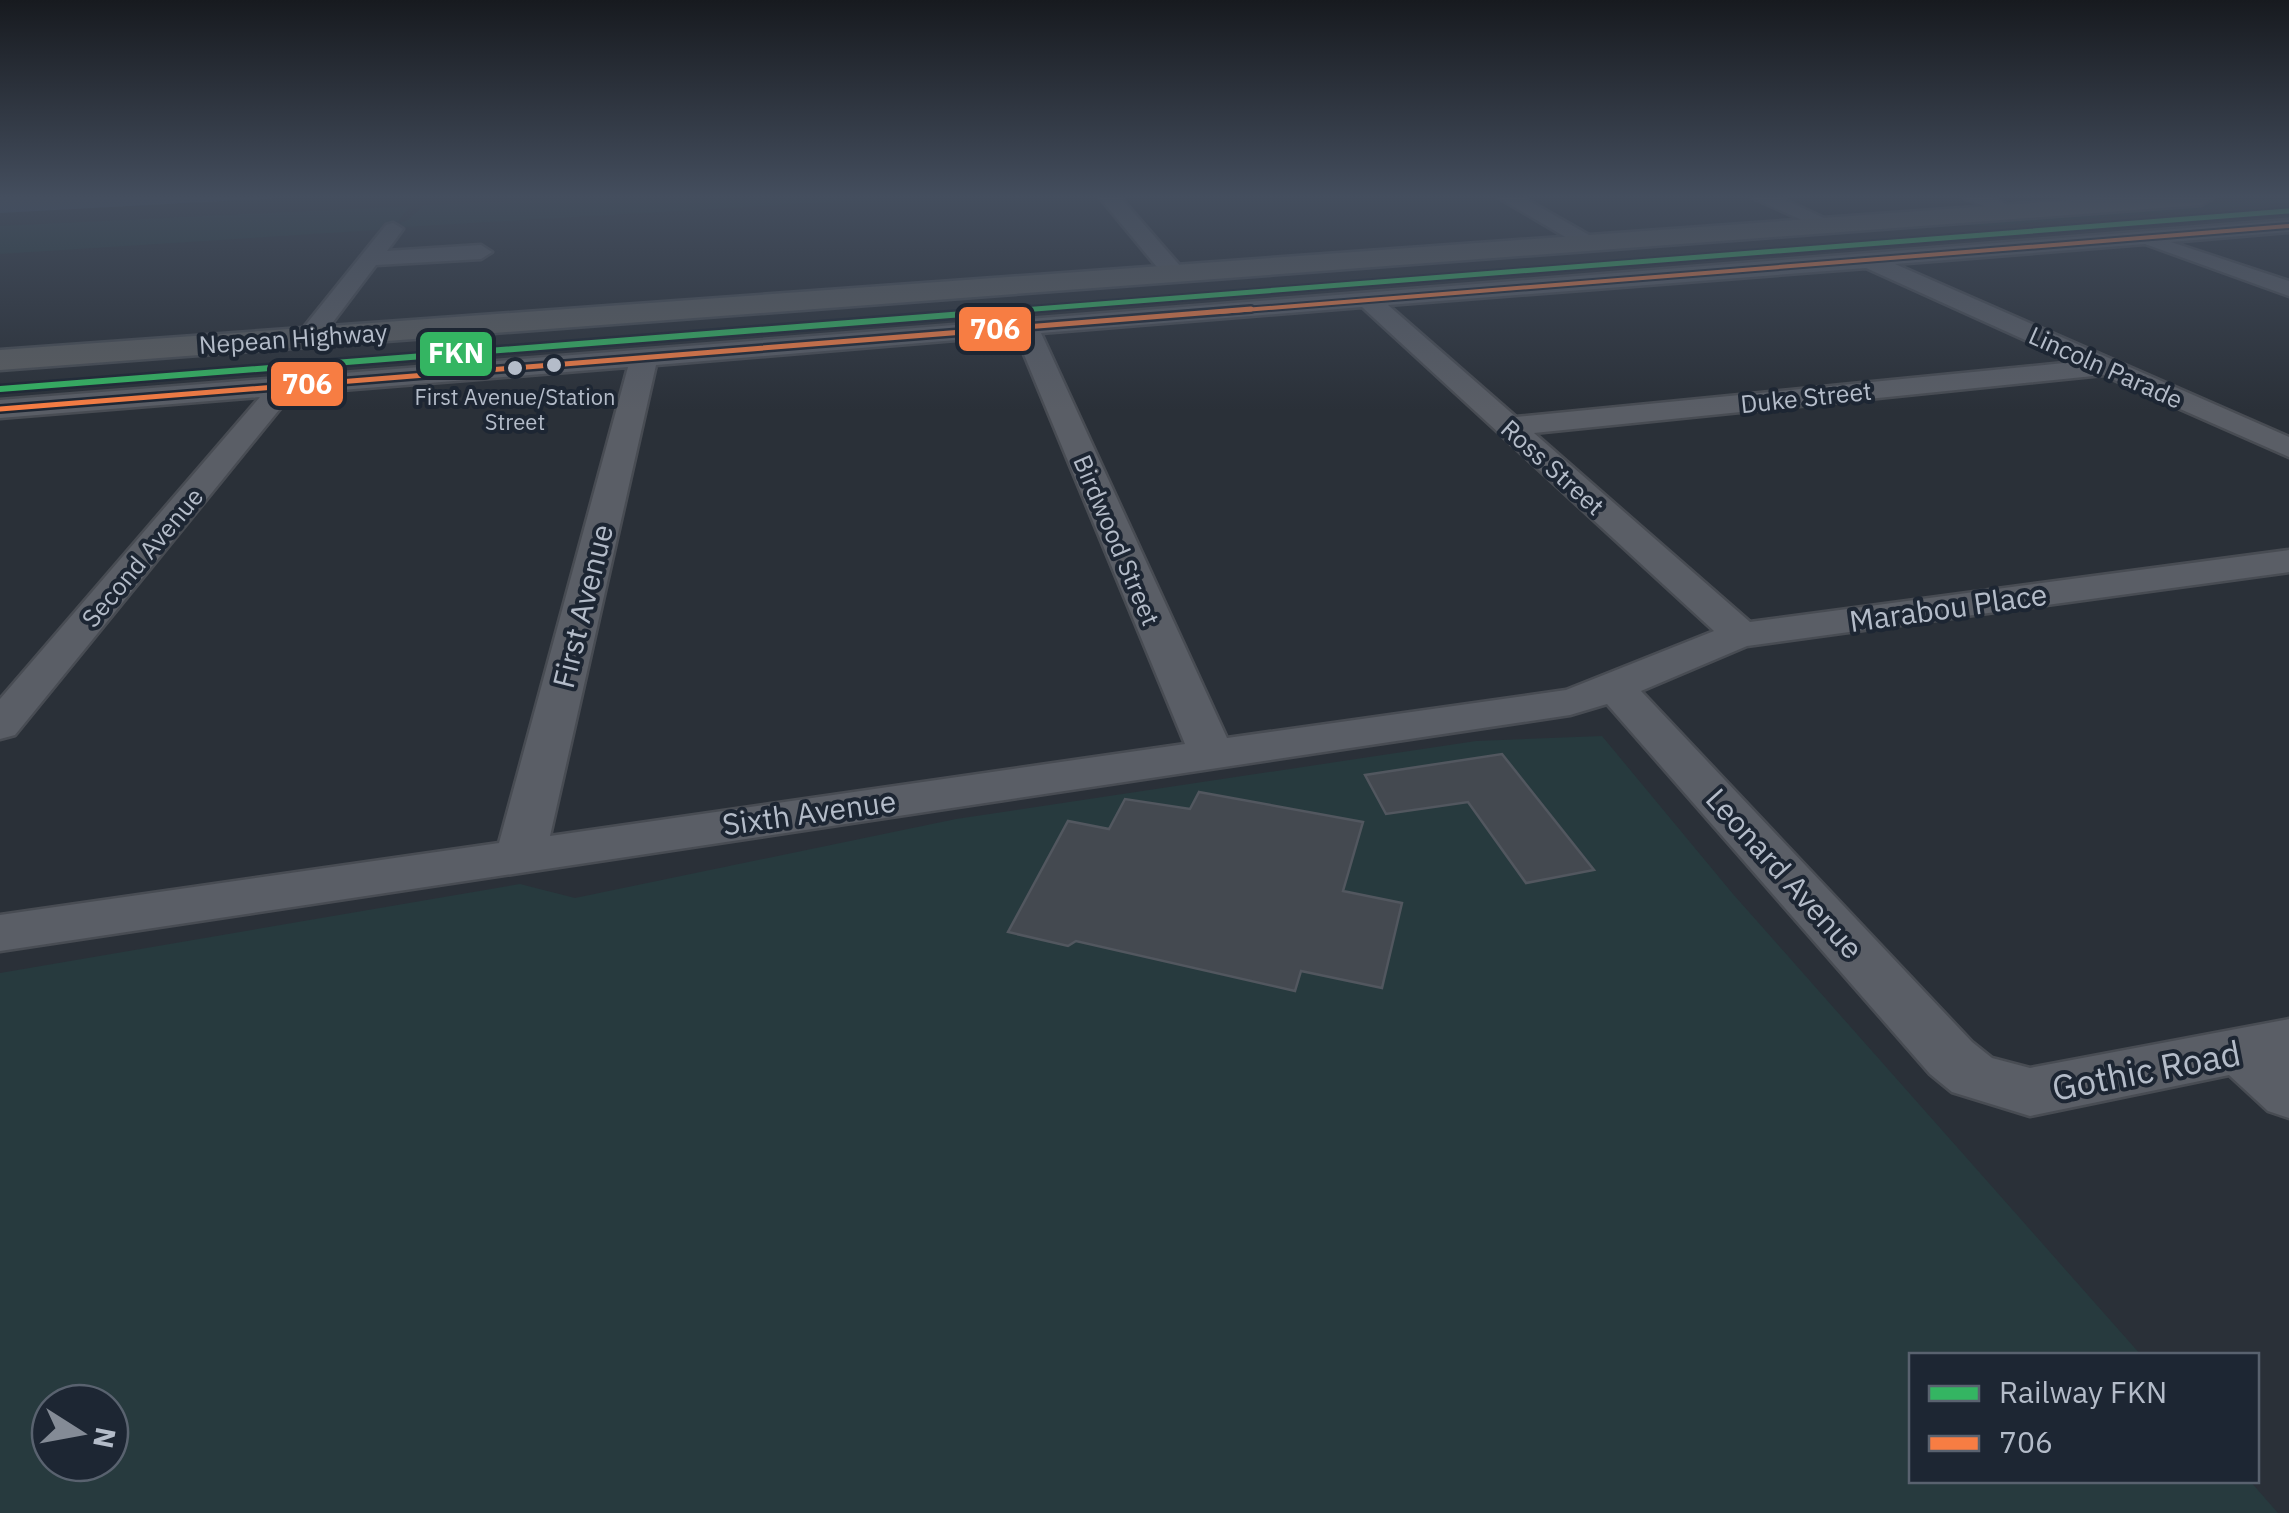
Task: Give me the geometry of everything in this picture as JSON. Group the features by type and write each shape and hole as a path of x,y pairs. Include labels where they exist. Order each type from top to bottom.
{"highway":[{"name":"Nepean Highway","path":"0,360 1223,269"}],"street":[{"path":"309,337 364,269"},
{"path":"1171,269 1174,272"},
{"path":"0,410 1762,269"},
{"name":"Lincoln Parade","path":"1887,269 2289,448"},
{"path":"2228,269 2289,289"},
{"name":"Ross Street","path":"1367,299 1740,635"},
{"name":"Birdwood Street","path":"1025,327 1211,752"},
{"name":"First Avenue","path":"522,854 644,358"},
{"name":"Duke Street","path":"1508,427 2104,367"},
{"name":"Second Avenue","path":"0,726 283,387"},
{"name":"Marabou Place","path":"1617,690 1710,644 1740,635 2289,561"},
{"name":"Sixth Avenue","path":"0,933 1570,702 1617,690"},
{"name":"Leonard Avenue","path":"1617,690 1951,1058"},
{"path":"2266,1047 2289,1094"},
{"name":"Gothic Road","path":"1951,1058 1973,1076 2030,1092 2266,1047"}],"green space":[{"path":"1602,736 1733,894 2139,1353 1909,1353 1909,1483 2252,1483 2278,1513 0,1513 0,973 520,884 575,898 956,819 1476,741"}],"building":[{"path":"1502,754 1594,870 1526,883 1468,802 1386,814 1365,775"},
{"path":"1199,792 1363,822 1343,891 1402,903 1382,988 1301,971 1295,991 1076,941 1068,946 1008,932 1068,821 1109,829 1125,799 1190,809"}],"rail line":[{"name":"FKN","path":"0,389 1548,269"}],"transit line":[{"name":"706","path":"0,409 1756,269"}],"place":[{"name":"First Avenue/Station Street","path":"515,368"}]}
